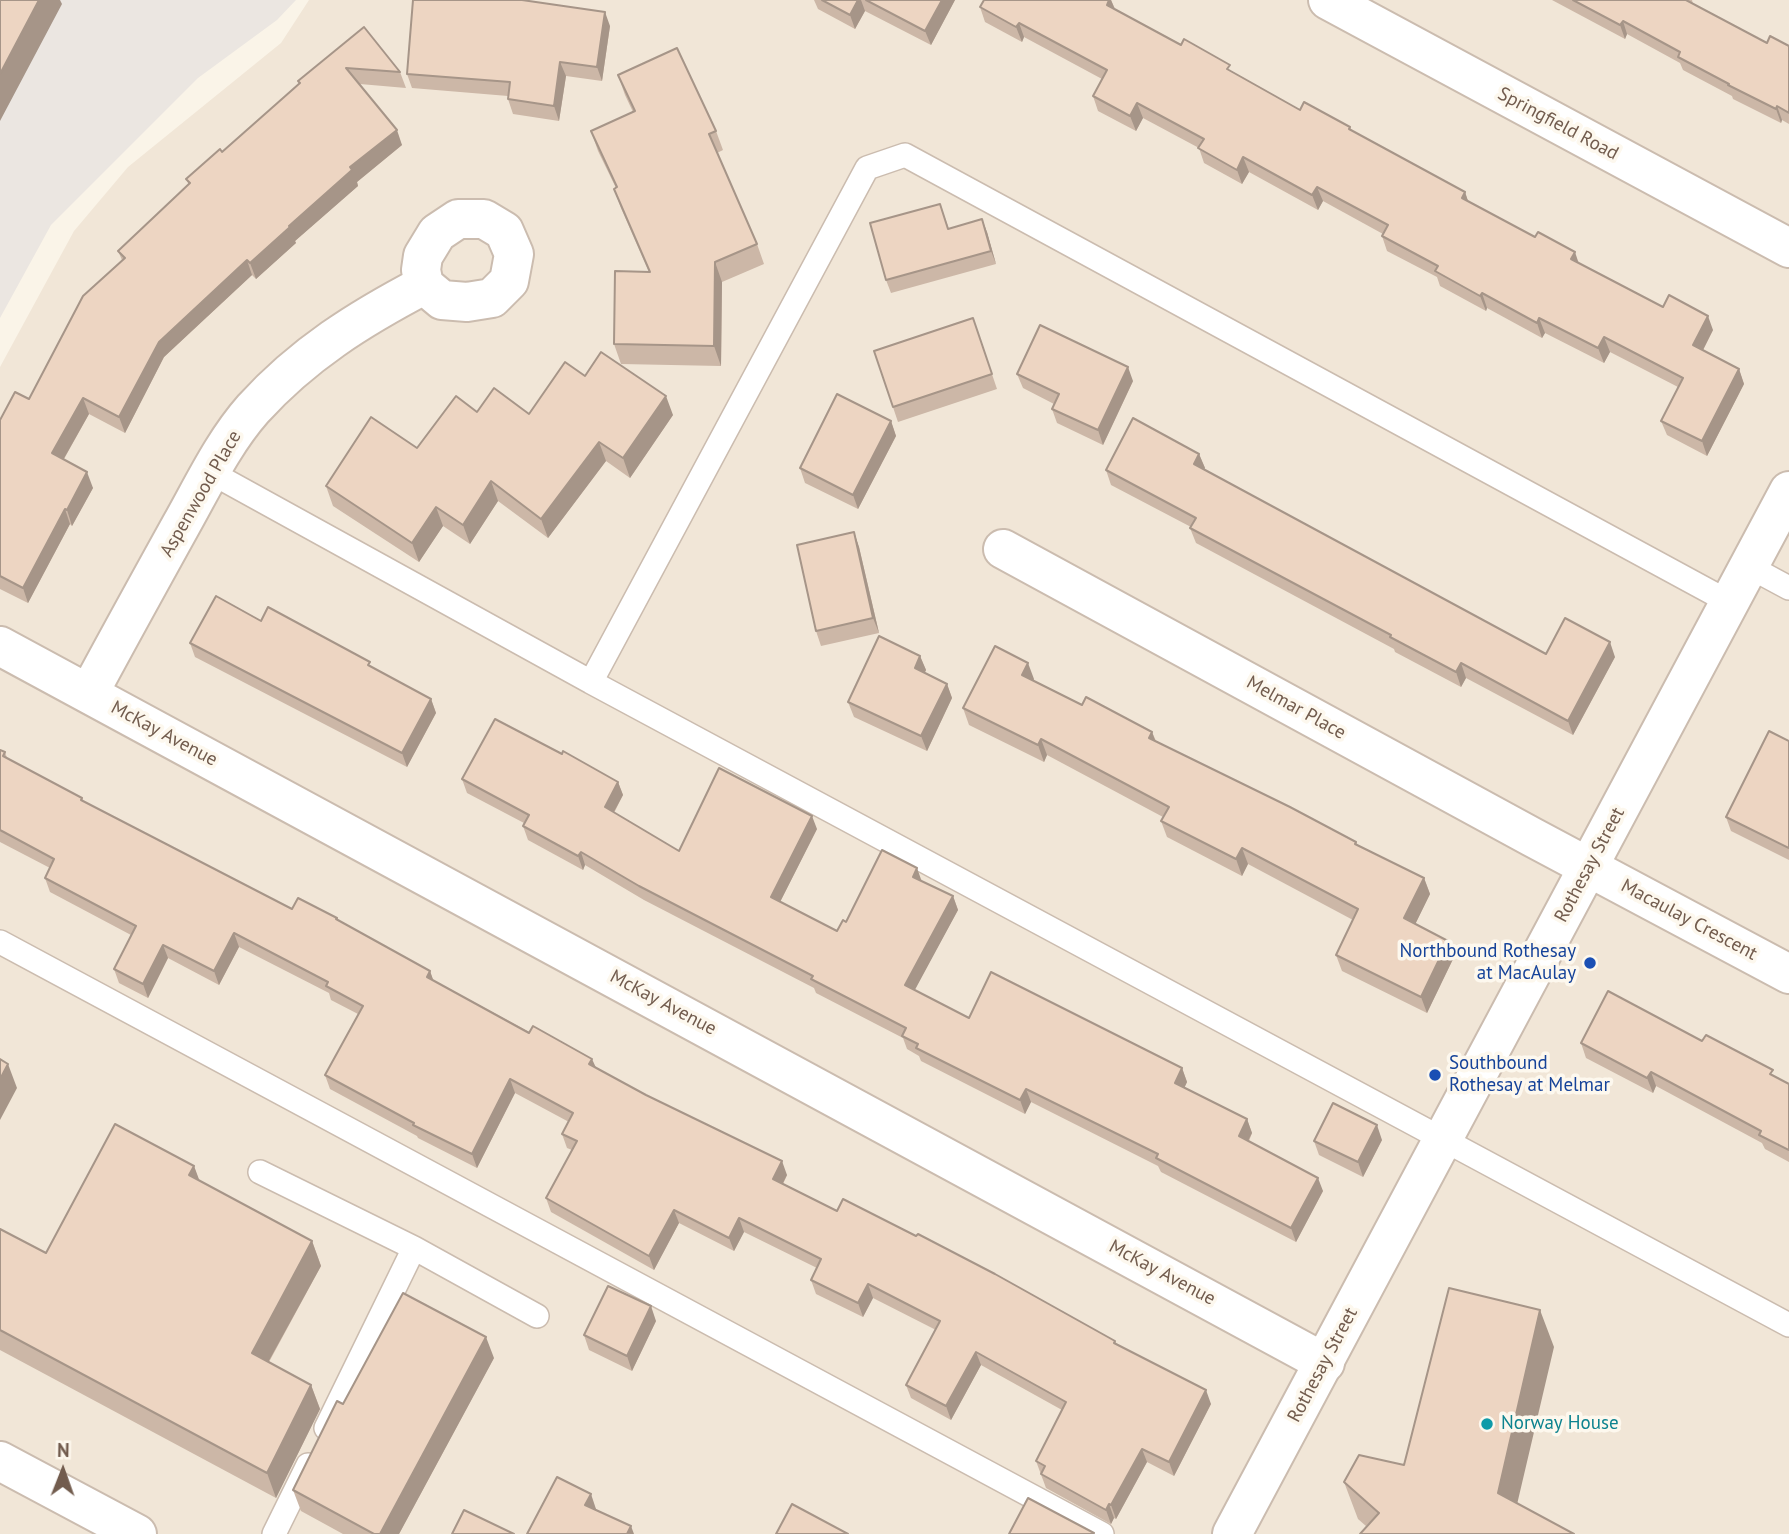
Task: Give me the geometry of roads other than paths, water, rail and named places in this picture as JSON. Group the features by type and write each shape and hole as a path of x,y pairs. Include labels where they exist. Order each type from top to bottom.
{"street":[{"name":"Springfield Road","path":"1328,0 1789,248"},
{"name":"Aspenwood Place","path":"89,693 220,454 251,411 307,357 366,315 424,285"},
{"name":"Rothesay Street","path":"1231,1534 1325,1363 1441,1140 1789,491"},
{"name":"Melmar Place","path":"1003,549 1589,866"},
{"name":"McKay Avenue","path":"0,646 1325,1363"},
{"name":"Macaulay Crescent","path":"1589,866 1789,974"},
{"path":"0,1461 137,1534"}],"lane":[{"path":"591,682 867,168 905,155 1729,602"},
{"path":"210,472 591,682 1789,1325"},
{"path":"1748,566 1789,588"},
{"path":"0,942 1102,1534"},
{"path":"260,1171 414,1248 537,1316"},
{"path":"274,1534 414,1248"}],"place":[{"name":"Northbound Rothesay at MacAulay","path":"1590,963"},
{"name":"Southbound Rothesay at Melmar","path":"1435,1075"},
{"name":"Norway House","path":"1487,1424"}]}
